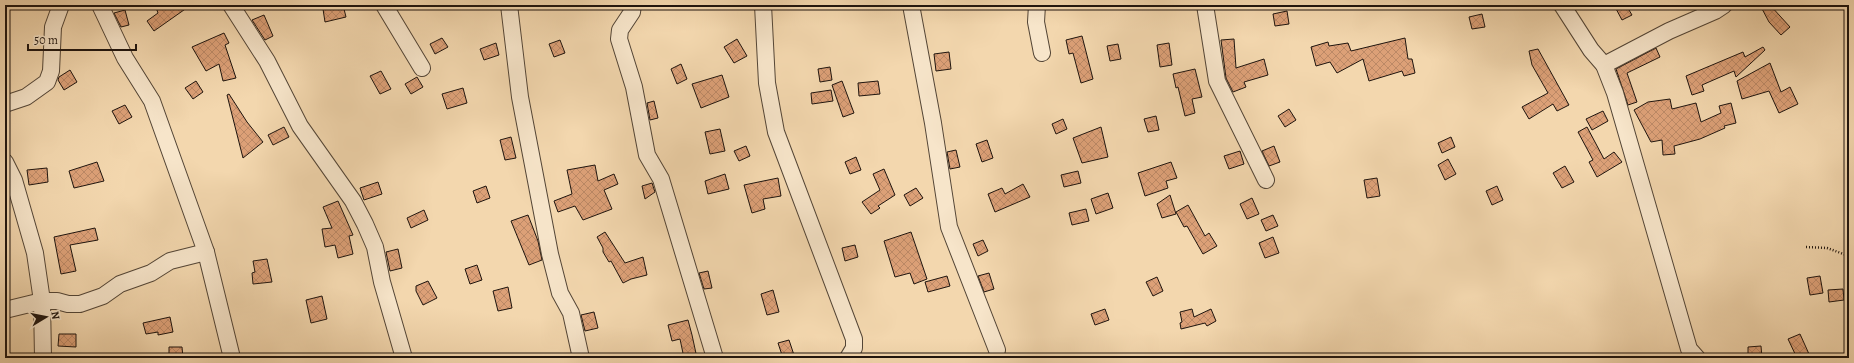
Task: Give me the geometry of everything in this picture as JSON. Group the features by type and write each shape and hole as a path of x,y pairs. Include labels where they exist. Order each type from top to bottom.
{"street":[{"path":"5,104 26,97 47,82 50,71 53,27 61,5"},
{"path":"100,5 125,58 152,101 206,252 232,358"},
{"path":"231,5 267,61 300,126 354,201 375,246 382,282 404,358"},
{"path":"384,5 422,68"},
{"path":"509,5 520,97 550,254 560,293 571,313 582,358"},
{"path":"633,5 632,12 620,30 619,40 634,87 647,155 654,170 661,180 715,358"},
{"path":"763,5 767,83 776,132 854,339 854,348 848,358"},
{"path":"911,5 933,123 949,227 997,350"},
{"path":"1037,5 1036,22 1042,53"},
{"path":"1205,5 1217,81 1266,180"},
{"path":"1562,5 1591,50 1604,65 1615,93 1689,355"},
{"path":"1604,65 1669,31 1715,11 1724,5"},
{"path":"5,162 14,180 35,253 42,301 43,358"},
{"path":"5,310 42,301 80,304 103,296 120,284 151,273 170,261 206,252"}],"path":[{"path":"1806,247 1827,248 1849,256"},
{"path":"1833,358 1849,352"}],"building":[{"path":"155,5 191,5 154,31 147,21 158,13"},
{"path":"343,5 346,17 325,22 323,9"},
{"path":"1614,5 1626,5 1632,15 1622,20"},
{"path":"1760,5 1770,5 1790,27 1781,35 1769,22"},
{"path":"125,10 129,25 121,27 114,13"},
{"path":"1287,11 1289,24 1275,26 1273,14"},
{"path":"1482,14 1485,27 1472,29 1469,17"},
{"path":"264,15 273,36 265,40 252,20"},
{"path":"224,33 229,43 225,45 236,78 223,81 219,64 206,71 192,47"},
{"path":"1082,36 1093,79 1081,83 1073,53 1069,54 1066,40"},
{"path":"442,38 448,47 435,54 430,44"},
{"path":"1405,38 1408,59 1412,59 1415,73 1404,76 1402,71 1369,81 1363,59 1337,73 1330,62 1316,66 1311,47 1328,42 1329,46 1348,43 1351,51"},
{"path":"737,39 747,56 734,63 724,47"},
{"path":"1234,39 1236,68 1264,59 1268,75 1244,82 1246,87 1233,92 1226,78 1221,40"},
{"path":"560,40 565,53 554,57 549,44"},
{"path":"496,43 499,55 484,60 480,49"},
{"path":"1169,43 1172,65 1160,67 1157,45"},
{"path":"1118,44 1121,59 1110,61 1107,46"},
{"path":"1763,47 1765,50 1736,77 1734,71 1702,85 1704,91 1692,95 1686,76 1743,52 1745,57"},
{"path":"1656,48 1660,57 1627,73 1637,102 1628,105 1616,69"},
{"path":"1538,49 1569,105 1557,111 1553,104 1529,119 1522,107 1548,93 1532,65 1529,51"},
{"path":"949,52 951,69 936,71 934,54"},
{"path":"1770,63 1781,92 1790,87 1798,104 1779,113 1769,91 1742,99 1737,81"},
{"path":"681,64 687,79 677,84 671,69"},
{"path":"830,67 832,80 820,82 818,69"},
{"path":"1195,69 1202,97 1192,99 1195,113 1185,116 1178,87 1176,88 1173,74"},
{"path":"70,70 77,82 64,90 58,80 59,77"},
{"path":"381,71 391,89 380,94 370,76"},
{"path":"722,75 729,97 701,108 692,84"},
{"path":"417,77 423,87 411,94 405,84"},
{"path":"196,81 203,92 193,99 185,88"},
{"path":"842,81 854,113 843,117 832,85"},
{"path":"878,81 880,94 859,96 858,83"},
{"path":"463,88 467,103 447,109 442,94"},
{"path":"831,90 833,101 812,104 811,93"},
{"path":"229,94 247,122 263,142 243,158 227,95"},
{"path":"1670,99 1672,109 1696,103 1701,122 1721,113 1719,106 1731,103 1736,123 1724,126 1725,128 1700,139 1674,146 1675,154 1663,155 1662,140 1651,142 1634,110 1648,102"},
{"path":"654,101 658,118 650,120 647,103"},
{"path":"125,105 132,117 119,124 112,111"},
{"path":"1289,109 1296,120 1285,127 1278,116"},
{"path":"1603,111 1608,121 1592,130 1586,119"},
{"path":"1156,116 1159,130 1148,132 1144,119"},
{"path":"1063,119 1067,129 1056,134 1052,124"},
{"path":"284,127 289,137 273,145 268,135"},
{"path":"1101,127 1108,157 1082,163 1073,138"},
{"path":"1587,127 1604,159 1614,152 1622,162 1597,177 1589,162 1593,160 1578,132"},
{"path":"720,129 725,151 710,154 705,132"},
{"path":"511,137 516,158 505,160 500,140"},
{"path":"1451,137 1455,147 1442,153 1438,143"},
{"path":"987,140 993,158 982,162 976,144"},
{"path":"746,146 750,156 739,161 734,151"},
{"path":"1274,146 1280,162 1269,166 1262,151"},
{"path":"956,150 960,167 950,169 947,152"},
{"path":"1240,151 1244,164 1229,169 1224,156"},
{"path":"856,157 861,170 850,174 845,162"},
{"path":"1448,159 1456,174 1445,180 1438,165"},
{"path":"97,162 104,181 74,188 69,171"},
{"path":"1171,162 1177,178 1166,181 1168,188 1145,196 1138,173"},
{"path":"595,165 598,181 614,174 618,184 604,190 612,209 583,220 575,206 558,212 554,201 572,194 567,170"},
{"path":"1565,166 1574,182 1562,188 1553,173"},
{"path":"47,168 48,182 29,185 27,170"},
{"path":"884,169 895,195 878,206 880,208 871,214 862,202 880,190 873,174"},
{"path":"1078,171 1081,183 1064,187 1061,175"},
{"path":"725,174 729,189 708,194 705,181"},
{"path":"778,178 781,196 763,199 765,209 752,213 744,185"},
{"path":"1377,178 1380,196 1367,198 1364,180"},
{"path":"378,182 382,194 364,200 360,188"},
{"path":"652,183 655,192 645,199 642,186"},
{"path":"1023,184 1030,197 995,212 988,194 1002,188 1005,194"},
{"path":"486,186 490,198 477,203 473,191"},
{"path":"1497,186 1503,200 1492,205 1486,191"},
{"path":"916,188 923,198 910,206 904,195"},
{"path":"1108,193 1113,208 1096,214 1091,199"},
{"path":"1170,195 1176,214 1162,218 1157,204"},
{"path":"1252,198 1259,214 1247,219 1240,204"},
{"path":"338,201 353,235 349,236 353,254 338,258 335,245 325,247 322,229 332,228 323,207"},
{"path":"1188,205 1205,236 1209,233 1217,246 1203,254 1187,226 1184,227 1176,212"},
{"path":"1086,209 1089,221 1072,225 1069,213"},
{"path":"424,210 428,220 411,228 407,218"},
{"path":"528,215 538,241 542,260 529,265 511,221"},
{"path":"1273,215 1278,226 1266,231 1261,220"},
{"path":"95,228 98,240 70,245 76,271 61,274 54,237"},
{"path":"605,232 625,263 643,257 647,275 631,279 623,283 611,261 609,262 603,252 603,248 597,237"},
{"path":"911,232 927,279 914,284 910,273 895,277 884,241"},
{"path":"1273,237 1279,253 1265,258 1259,243"},
{"path":"983,240 988,251 978,256 973,244"},
{"path":"855,245 858,257 845,261 842,248"},
{"path":"398,249 402,268 390,271 386,252"},
{"path":"267,259 272,282 253,284 252,273 255,272 253,261"},
{"path":"477,265 482,280 470,284 465,269"},
{"path":"708,271 712,288 704,289 699,273"},
{"path":"989,273 994,289 984,292 978,276"},
{"path":"947,276 950,286 928,292 925,282"},
{"path":"1820,276 1823,293 1810,295 1807,278"},
{"path":"1157,277 1163,291 1153,296 1146,282"},
{"path":"428,281 437,298 423,305 416,291 416,286"},
{"path":"508,287 512,308 498,311 493,291"},
{"path":"1843,289 1844,300 1829,302 1828,290"},
{"path":"773,290 779,312 767,315 761,294"},
{"path":"322,296 327,319 311,323 306,300"},
{"path":"1105,309 1109,320 1095,325 1091,314"},
{"path":"1192,309 1194,317 1211,309 1216,321 1207,326 1205,323 1181,329 1180,323 1182,322 1180,312"},
{"path":"594,312 598,328 585,331 581,315"},
{"path":"170,317 173,332 158,335 158,332 146,334 143,323"},
{"path":"688,320 697,358 684,358 680,339 672,341 668,325"},
{"path":"59,334 76,334 76,347 58,346"},
{"path":"1800,334 1809,354 1797,358 1788,339"},
{"path":"789,340 794,355 783,358 778,343"},
{"path":"1761,346 1762,358 1748,358 1748,347"},
{"path":"169,347 182,347 183,358 169,358"}]}
